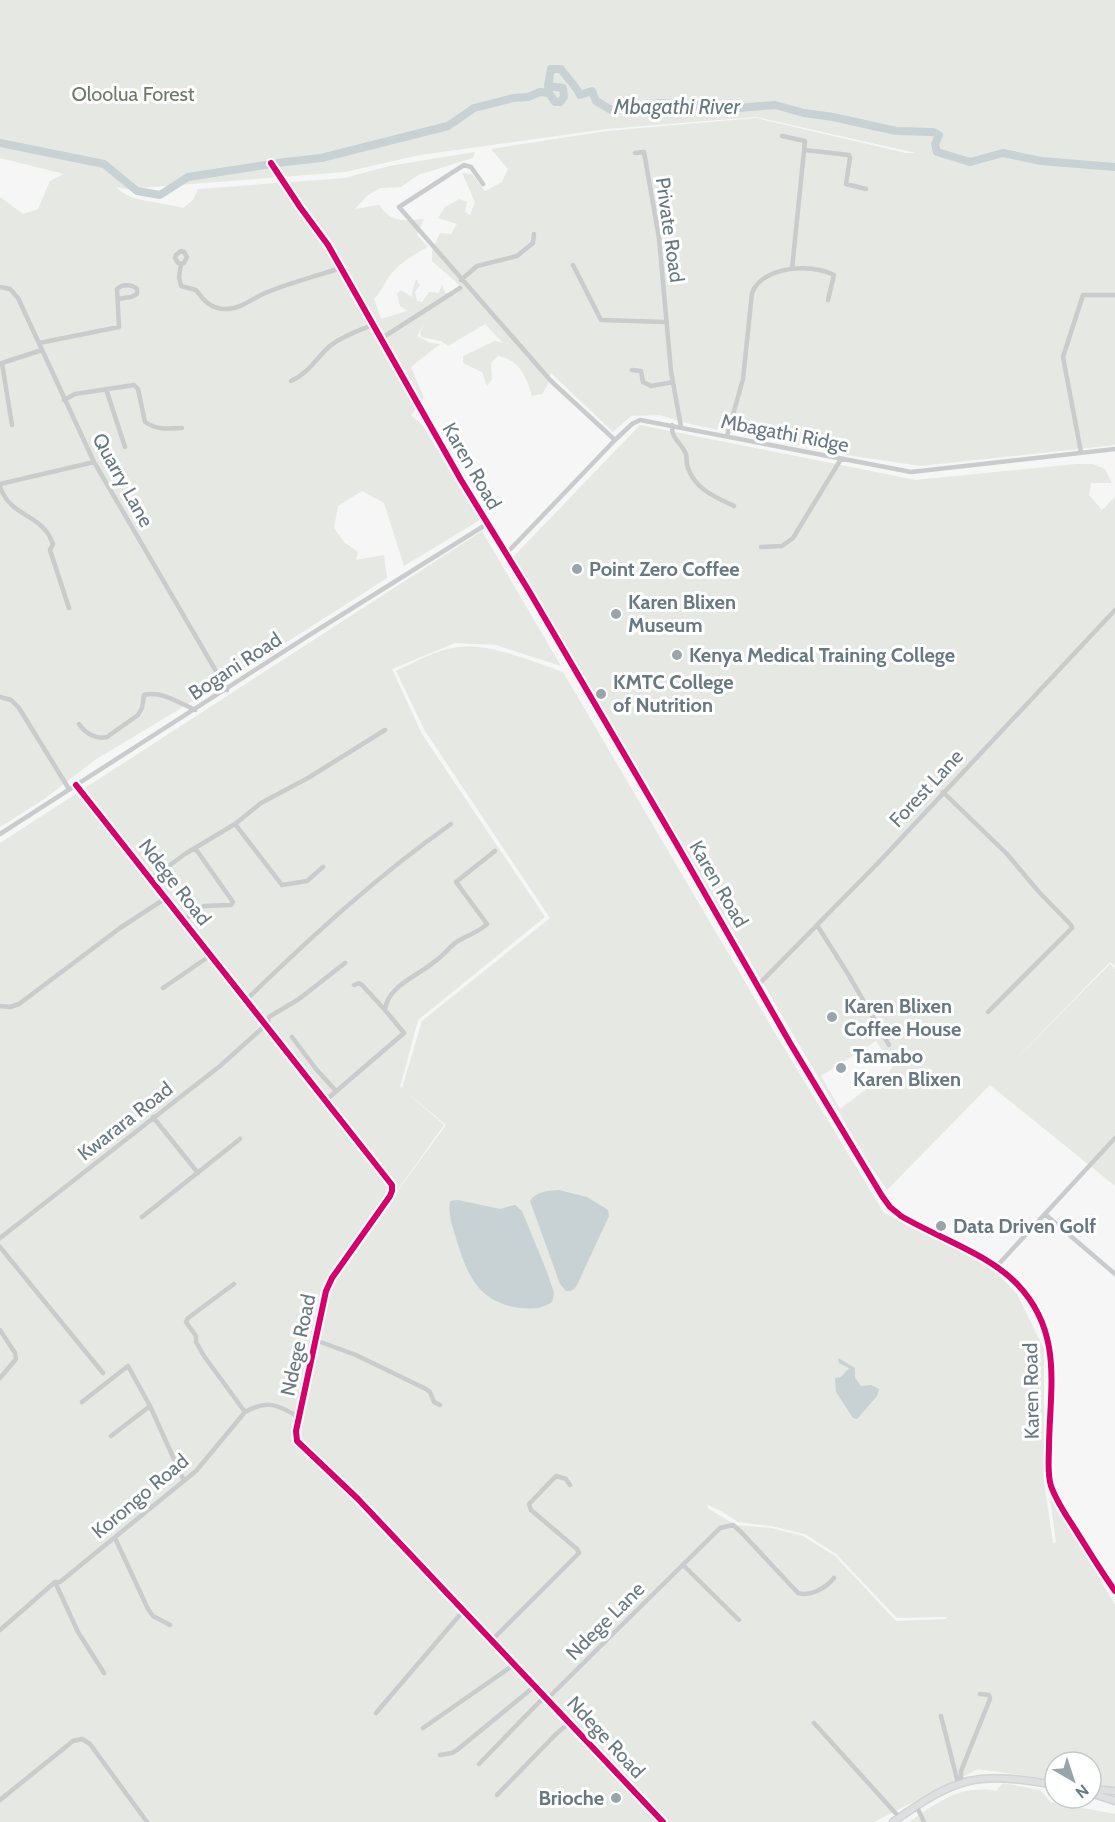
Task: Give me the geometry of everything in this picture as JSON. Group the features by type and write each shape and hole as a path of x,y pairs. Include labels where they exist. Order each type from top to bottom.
{"main road":[{"path":"893,1822 916,1805 960,1783 981,1777 999,1777 1043,1783"}],"street":[{"path":"782,136 805,140 792,269"},
{"path":"805,150 849,154 846,184 866,189"},
{"name":"Private Road","path":"635,153 644,152 659,238 666,322 681,427"},
{"name":"Karen Road","path":"272,165 328,245 505,555 529,591 790,1043 886,1202 911,1222 996,1267 1024,1292 1039,1315 1049,1340 1052,1379 1049,1464 1051,1486 1066,1515 1115,1592"},
{"path":"483,184 471,167 464,165 399,207 550,381 615,440"},
{"path":"461,280 477,266 517,256 533,243 534,234"},
{"path":"181,264 179,277 181,286 196,290 210,306 226,309 235,308 265,293 341,267"},
{"path":"573,265 601,320 666,322"},
{"path":"727,436 743,379 752,293 755,285 765,275 792,269 816,270 834,274 828,300"},
{"path":"39,343 119,327 117,289 120,286 133,286 137,289 137,294 134,296 118,299"},
{"name":"Quarry Lane","path":"0,287 14,292 94,462 227,690"},
{"path":"382,338 460,288"},
{"path":"1081,452 1063,357 1083,295 1115,295"},
{"path":"291,381 300,377 328,347 339,339 374,324"},
{"path":"12,425 2,363 42,350"},
{"path":"632,370 641,371 643,382 651,386 673,382"},
{"path":"64,400 75,394 134,385 138,389 145,422 154,428 182,428"},
{"path":"106,389 125,447"},
{"name":"Mbagathi Ridge","path":"505,555 615,440 632,424 640,420 911,472 1115,449"},
{"path":"672,425 673,435 686,453 687,466 694,480 706,493 734,506"},
{"path":"761,547 782,546 793,537 841,459"},
{"path":"69,608 50,550 54,544 46,531 18,512 3,496 0,486 94,462"},
{"name":"Bogani Road","path":"0,834 487,524"},
{"name":"Forest Lane","path":"758,986 1115,610"},
{"path":"79,724 90,734 102,739 107,737 138,715 145,694 165,697 195,710"},
{"path":"0,697 11,700 19,708 69,789"},
{"path":"151,879 195,848 235,824 261,803 308,778 385,730"},
{"name":"Ndege Road","path":"76,785 390,1181 393,1188 390,1196 329,1284 296,1431 297,1441 358,1499 663,1822"},
{"path":"943,792 1007,854 1071,925 1071,928 988,1012"},
{"path":"235,824 282,885 307,881 323,867"},
{"path":"246,1000 375,882 451,824"},
{"path":"184,920 204,906 233,903 195,848"},
{"path":"385,1010 388,1000 396,989 435,962 454,944 487,924 456,882 495,851"},
{"path":"0,1006 10,1007 19,1004 114,932 166,898"},
{"path":"817,925 889,1045"},
{"path":"163,988 211,955"},
{"name":"Kwarara Road","path":"0,1238 220,1066 268,1023 270,1017 299,999 345,963"},
{"path":"326,1100 404,1033 360,984 354,985"},
{"path":"292,1037 336,1091"},
{"path":"153,1118 198,1173"},
{"path":"996,1267 1115,1138"},
{"path":"142,1217 240,1139"},
{"path":"1046,1215 1115,1274"},
{"path":"0,1247 104,1373"},
{"path":"234,1284 188,1318 186,1322 196,1336 196,1342 201,1350 245,1412 252,1407 270,1404 278,1405 299,1417"},
{"path":"0,1330 15,1353 16,1359 0,1378"},
{"path":"315,1340 356,1355 426,1389 430,1392 434,1402 440,1406"},
{"path":"82,1402 128,1366 150,1406 183,1479"},
{"path":"111,1436 150,1406"},
{"name":"Korongo Road","path":"0,1630 55,1582 60,1582 183,1479 196,1471 245,1412"},
{"path":"492,1640 579,1553 531,1510 529,1504 558,1475 566,1479 570,1485"},
{"name":"Ndege Lane","path":"479,1764 720,1528 730,1525 741,1532 798,1593 806,1595 826,1588 834,1578"},
{"path":"115,1538 148,1610 153,1616 170,1625"},
{"path":"683,1565 738,1620"},
{"path":"55,1582 78,1632 104,1673"},
{"path":"376,1713 464,1610"},
{"path":"423,1728 515,1664"},
{"path":"440,1755 457,1750 535,1686"},
{"path":"960,1783 961,1771 990,1699 989,1695 980,1694"},
{"path":"941,1716 960,1783"},
{"path":"497,1795 570,1722"},
{"path":"814,1724 899,1817"},
{"path":"0,1800 73,1741 82,1738 90,1744 147,1822"},
{"path":"916,1805 924,1822"}],"green space":[{"name":"Oloolua Forest","path":"0,0 1115,0 1115,445 921,466 846,455 694,425 659,415 631,416 613,432 551,373 542,394 532,396 525,376 517,365 498,356 491,363 492,379 487,386 482,372 463,363 463,356 495,341 503,343 485,324 448,346 441,341 422,337 420,333 425,322 417,336 430,343 440,344 411,367 424,398 411,415 423,426 480,520 404,566 384,503 362,491 338,506 334,528 344,542 358,552 356,560 384,555 387,578 231,678 95,760 43,800 0,827 0,197 23,214 38,209 50,181 64,174 0,158","holes":["756,117 916,153 906,153 756,118 607,131 491,149 508,169 502,182 485,191 472,174 462,173 475,202 470,215 465,212 467,202 459,199 445,207 438,218 457,224 451,234 440,233 432,251 432,261 458,284 461,290 455,295 445,293 442,284 439,293 429,292 422,302 417,301 415,292 420,285 416,279 412,297 401,290 397,294 400,306 418,318 407,311 381,319 374,299 396,268 428,247 417,235 424,219 398,220 379,205 355,209 368,195 381,188 401,187 418,175 473,158 475,152 389,166 345,178 198,189 193,200 183,208 139,199 116,187 126,189 345,172 420,155 607,129"]},
{"path":"640,425 916,480 1076,464 1093,464 1105,469 1112,483 1091,483 1089,495 1102,510 1115,497 1115,966 1110,962 1010,1065 1110,964 1115,969 1115,1186 990,1085 887,1190 868,1162 513,557","holes":["876,1041 885,1055 894,1057 895,1063 889,1072 840,1109 821,1076"]},
{"path":"482,531 561,666 496,645 455,643 392,669 422,734 545,917 418,1020 400,1087 402,1088 422,1021 550,918 425,731 396,671 426,657 458,647 471,646 497,650 563,672 778,1038 884,1213 987,1262 1017,1294 1044,1349 1044,1482 1053,1543 1056,1542 1049,1490 1115,1605 1115,1788 1103,1786 1103,1750 1043,1750 1043,1778 978,1769 874,1822 0,1822 0,843","holes":["404,1090 446,1125 366,1234 444,1125","706,1504 738,1522 771,1526 805,1534 836,1554 897,1618 946,1617 947,1619 896,1621 835,1556 803,1536 771,1528 736,1525 709,1509"]},
{"path":"1003,1783 1040,1790 1043,1793 1043,1810 1094,1810 1115,1814 1115,1822 909,1822 929,1808 960,1793 971,1790 996,1791"}],"shaded area":[{"path":"559,1190 587,1197 608,1210 609,1216 576,1287 571,1291 566,1291 560,1284 530,1201 539,1193"},
{"path":"458,1200 500,1209 515,1205 522,1211 554,1293 552,1302 533,1308 506,1305 494,1300 476,1285 460,1251 451,1220 450,1201"},
{"path":"838,1358 855,1368 855,1378 861,1386 871,1385 879,1389 877,1396 857,1419 853,1418 836,1392 835,1378 841,1377 849,1368 839,1363"}],"waterway":[{"name":"Mbagathi River","path":"0,143 104,164 137,191 160,195 188,177 321,158 448,126 474,108 513,98 528,97 540,92 549,93 555,102 560,102 564,97 563,88 548,86 551,69 561,69 580,95 592,91 596,101 613,111 660,103 737,108 775,105 896,131 933,132 939,135 935,144 937,152 970,162 1003,153 1041,161 1115,167"}],"cycle path":[{"path":"271,163 328,245 461,480 529,591 790,1043 882,1196 901,1216 993,1264 1018,1285 1032,1303 1042,1322 1051,1361 1049,1466 1051,1486 1064,1512 1115,1591"},
{"path":"76,785 392,1185 390,1196 332,1278 326,1291 296,1431 297,1441 358,1499 663,1822"}],"place":[{"name":"Point Zero Coffee","path":"577,569"},
{"name":"Karen Blixen Museum","path":"616,614"},
{"name":"Kenya Medical Training College","path":"677,655"},
{"name":"KMTC College of Nutrition","path":"601,694"},
{"name":"Karen Blixen Coffee House","path":"832,1017"},
{"name":"Tamabo Karen Blixen","path":"841,1068"},
{"name":"Data Driven Golf","path":"941,1226"},
{"name":"Brioche","path":"616,1798"}]}
